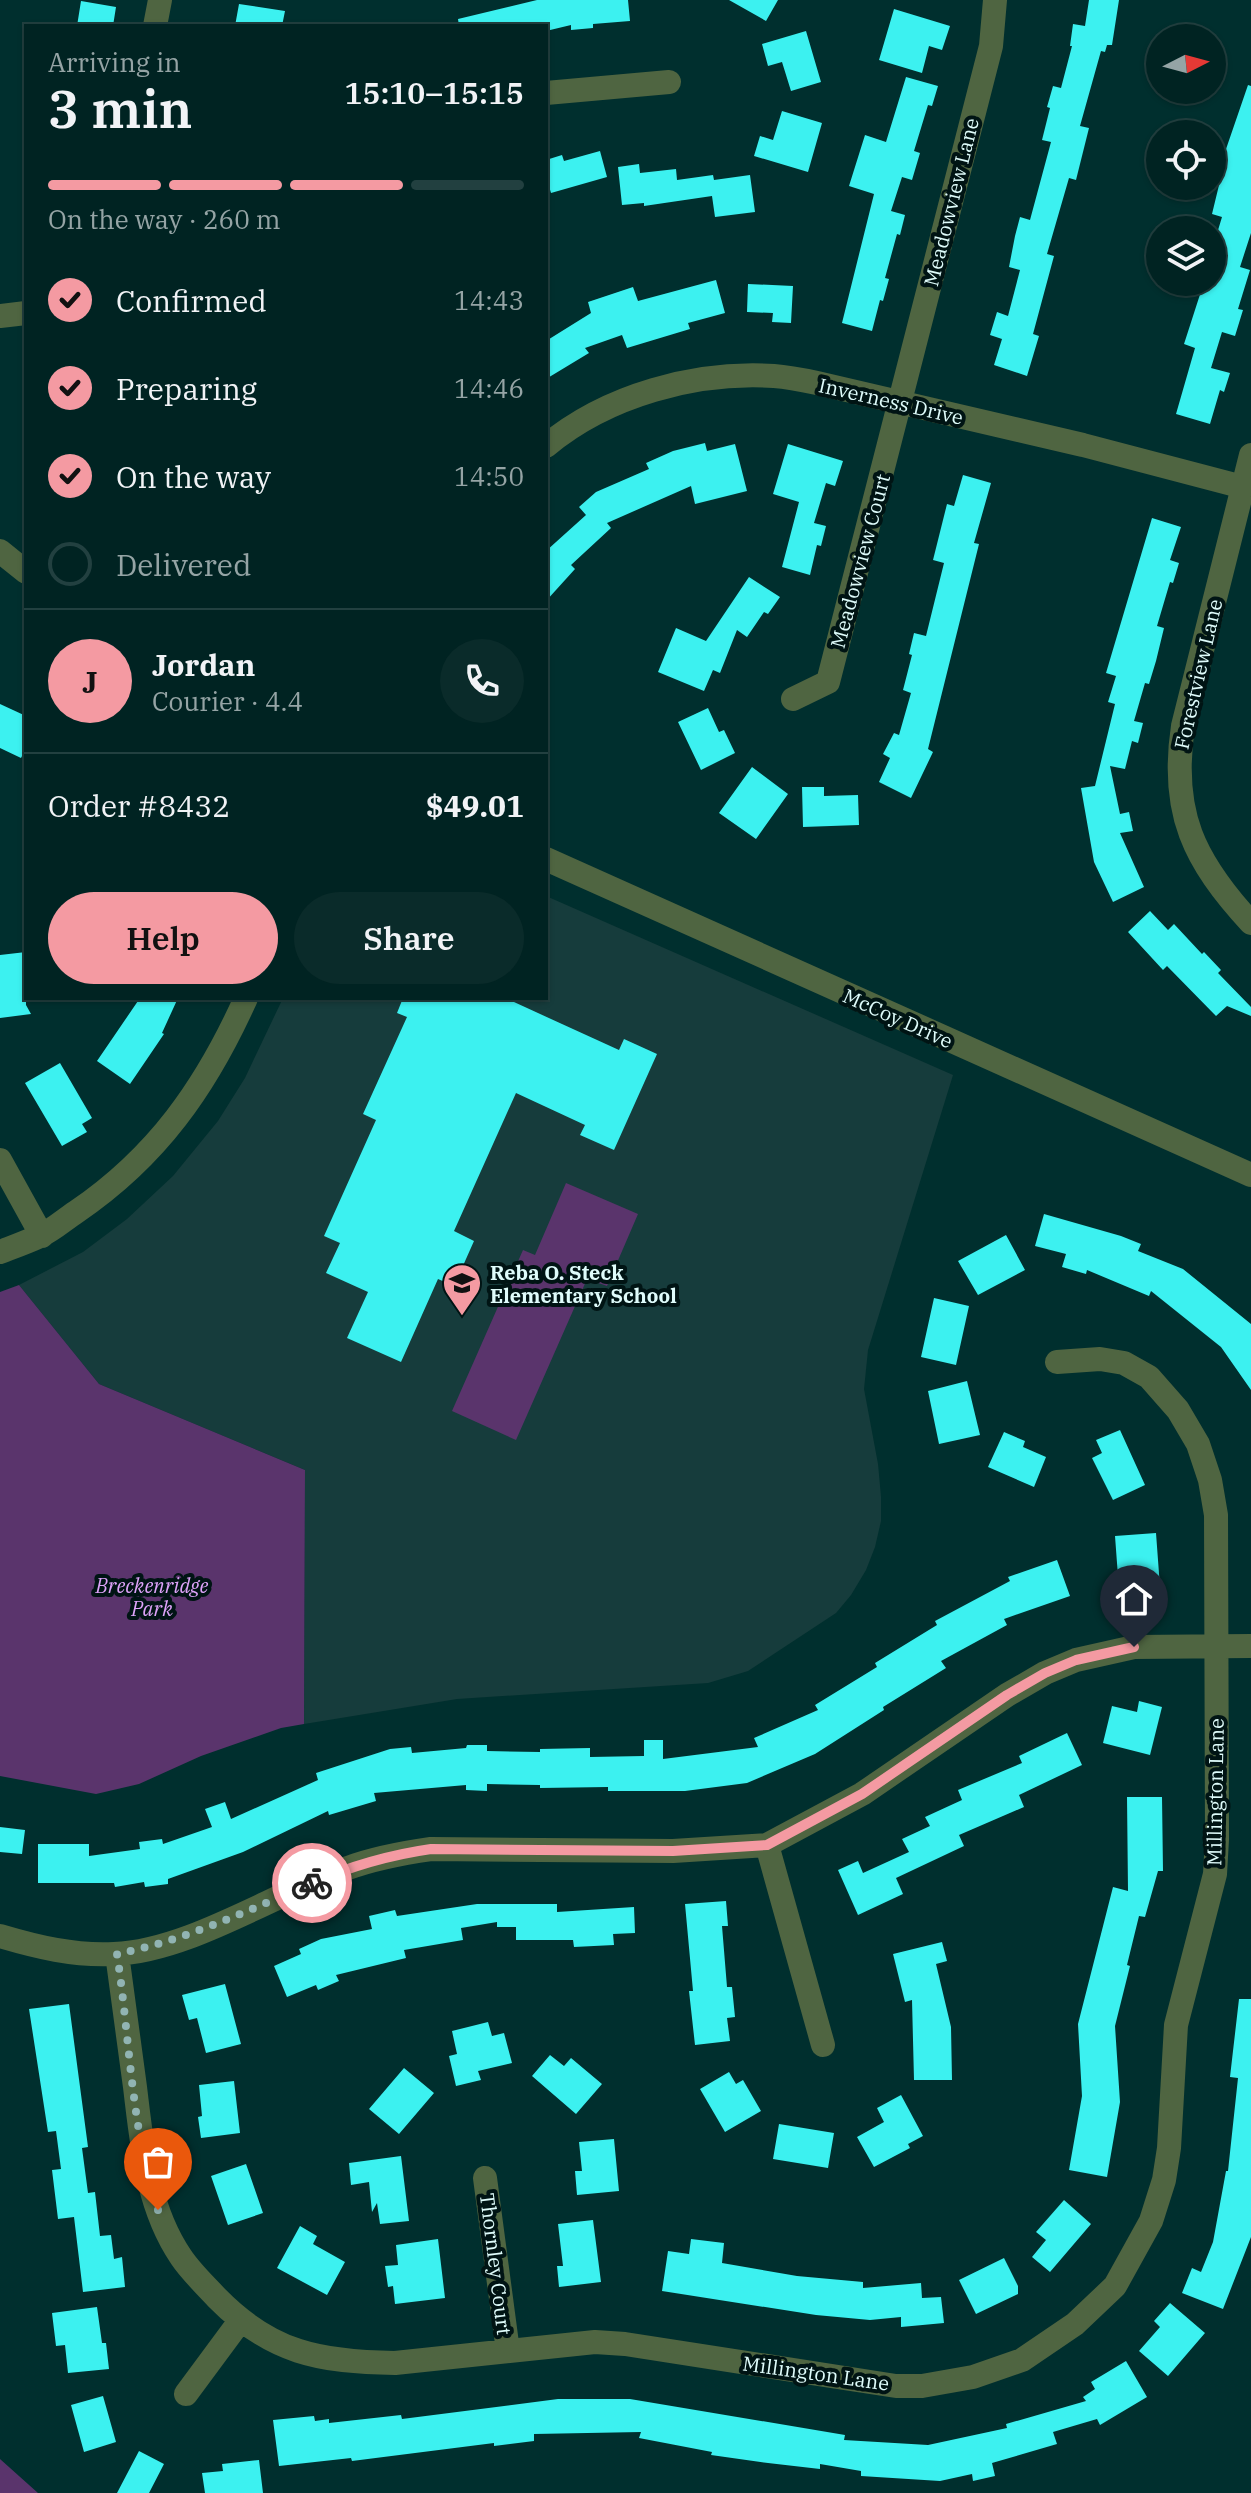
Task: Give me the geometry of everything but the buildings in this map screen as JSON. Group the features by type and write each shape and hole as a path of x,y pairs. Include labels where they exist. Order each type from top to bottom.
{"street":[{"path":"155,24 160,0"},
{"name":"Meadowview Lane","path":"901,402 991,46 995,0"},
{"path":"548,93 669,82"},
{"path":"0,316 24,313"},
{"name":"Inverness Drive","path":"548,445 595,415 636,397 697,380 776,376 901,402 1243,487"},
{"name":"Meadowview Court","path":"793,699 828,682 901,402"},
{"name":"Forestview Lane","path":"1251,455 1183,726 1179,772 1184,812 1203,863 1222,892 1251,923"},
{"path":"0,551 24,570"},
{"name":"McCoy Drive","path":"548,860 1251,1175"},
{"path":"0,1252 42,1236 93,1201 153,1149 180,1116 217,1057 245,1000"},
{"path":"0,1160 42,1236"},
{"name":"Millington Lane","path":"117,1954 143,2149 158,2210 181,2256 198,2279 240,2321 267,2339 345,2362 395,2363 575,2342 625,2344 876,2384 922,2386 973,2377 1022,2360 1075,2324 1115,2286 1151,2221 1164,2180 1169,2148 1176,2025 1215,1874 1217,1839 1216,1515 1210,1480 1198,1444 1178,1410 1149,1377 1124,1363 1100,1359 1057,1362"},
{"path":"0,1936 40,1948 84,1954 117,1954 152,1947 195,1934 347,1868 395,1854 431,1849 673,1851 767,1845 862,1794 1007,1695 1045,1673 1076,1660 1134,1647 1251,1646"},
{"path":"767,1845 823,2045"},
{"name":"Thornley Court","path":"485,2178 508,2351"},
{"path":"186,2394 240,2321"}],"shaded area":[{"name":"Reba O. Steck Elementary School","path":"548,897 953,1075 868,1350 864,1389 878,1464 881,1521 866,1570 836,1613 748,1671 708,1683 457,1699 304,1724 305,1470 99,1384 19,1285 83,1252 127,1219 173,1176 218,1121 245,1078 282,1000 548,1000"}],"green space":[{"path":"566,1183 638,1214 607,1286 587,1279 516,1440 452,1411 523,1250 535,1255"},
{"name":"Breckenridge Park","path":"19,1285 99,1384 305,1470 304,1724 281,1728 201,1756 139,1784 96,1794 0,1776 0,1292"},
{"path":"0,2459 38,2493 0,2493"}],"way so far":[{"path":"158,2210 143,2149 117,1954 195,1934 312,1883"}],"place":[{"name":"Reba O. Steck Elementary School","path":"462,1317"}],"route":[{"path":"312,1883 347,1868 395,1854 431,1849 673,1851 767,1845 862,1794 1007,1695 1045,1673 1076,1660 1134,1647"}]}
